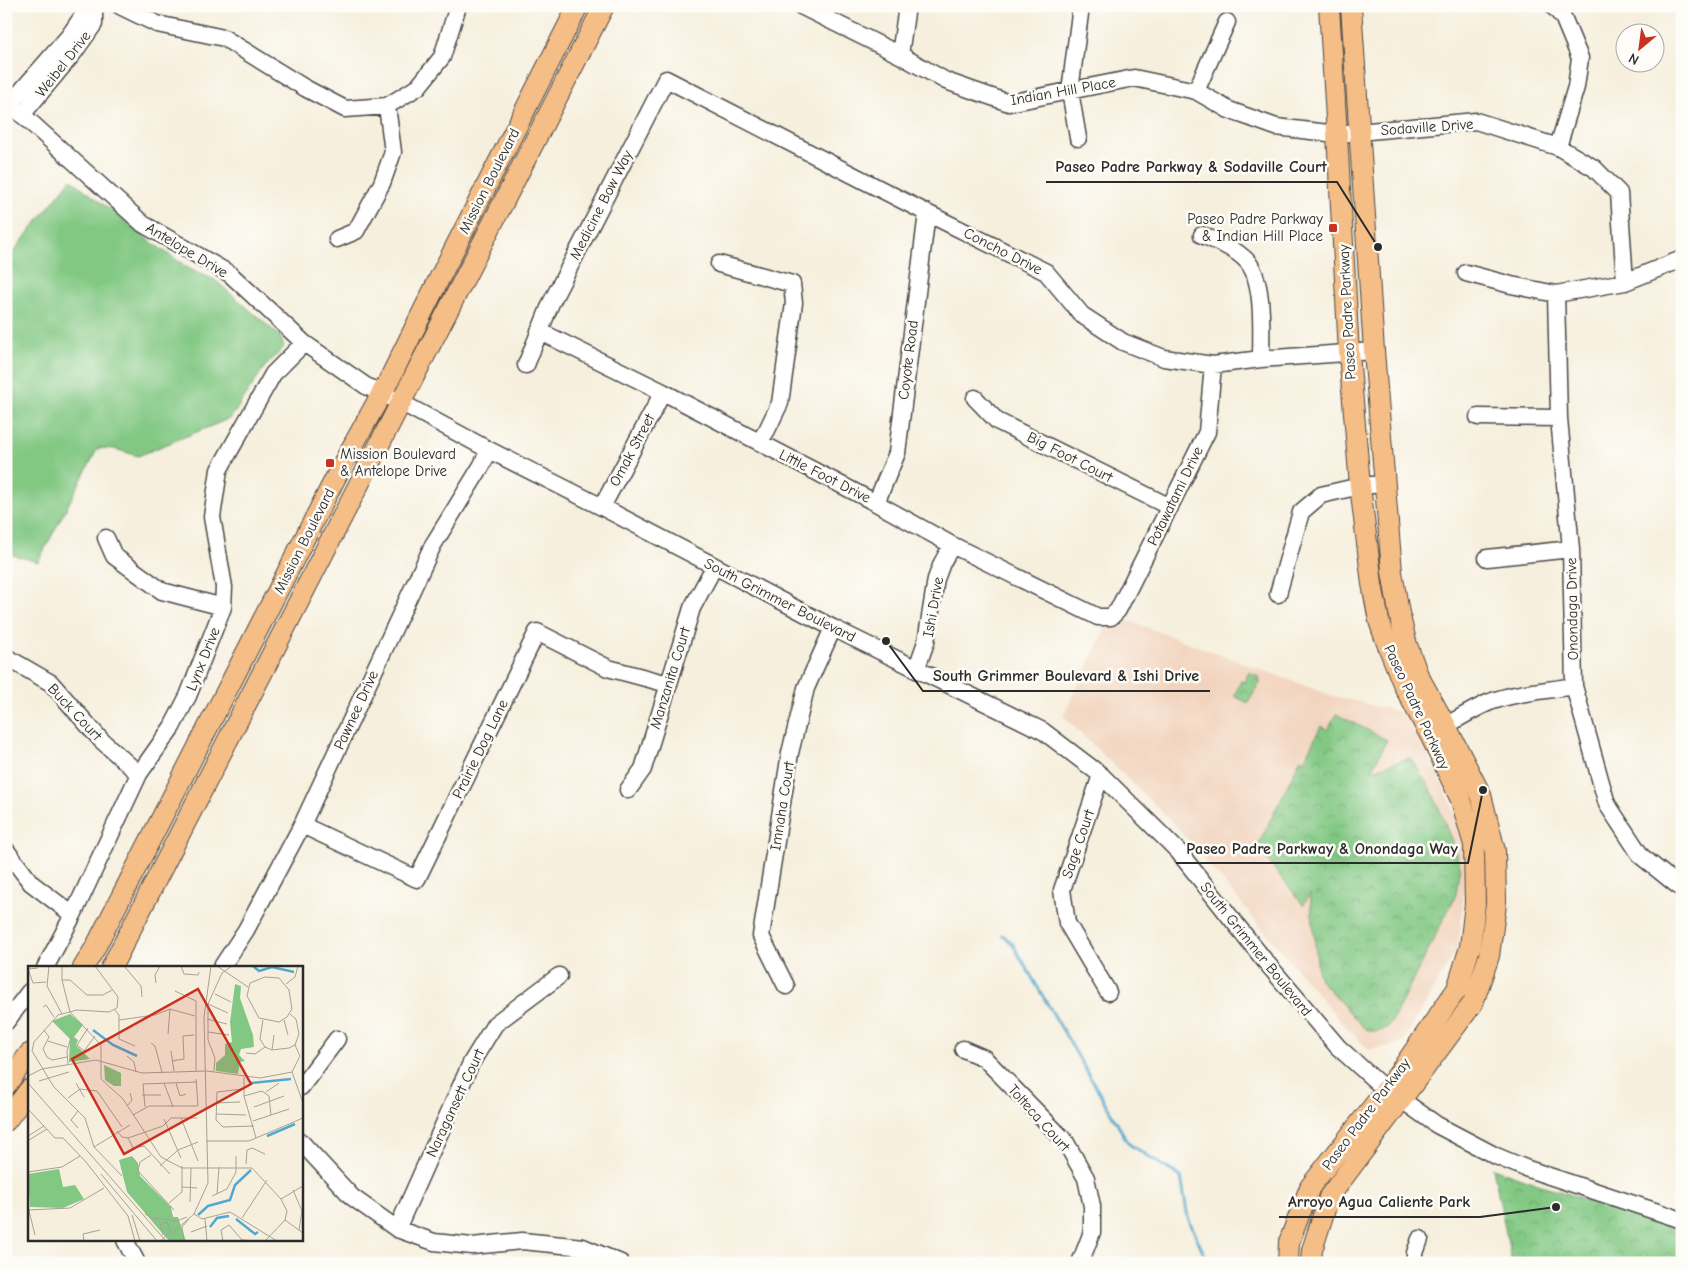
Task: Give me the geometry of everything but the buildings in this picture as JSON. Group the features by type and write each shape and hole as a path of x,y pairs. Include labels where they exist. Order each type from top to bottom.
{"main road":[{"name":"Mission Boulevard","path":"84,966 340,469 383,393 578,6"},
{"name":"Mission Boulevard","path":"112,966 604,6"},
{"name":"Paseo Padre Parkway","path":"1288,1263 1289,1242 1310,1188 1394,1095 1473,1003 1489,956 1496,904 1495,851 1480,795 1438,730 1404,686 1379,621 1372,584 1360,486 1349,353 1329,6"},
{"name":"Paseo Padre Parkway","path":"1351,6 1374,352 1392,572 1407,645 1438,730"},
{"path":"6,1085 28,1055"},
{"path":"6,1120 28,1091"},
{"name":"Paseo Padre Parkway","path":"1311,1263 1312,1250 1329,1197 1394,1095"}],"street":[{"path":"120,6 157,24 224,38 305,88 345,109 387,106 418,87 442,57 458,6"},
{"name":"Indian Hill Place","path":"801,6 900,55 946,81 1009,103 1134,78 1196,91 1229,110 1276,127 1337,134"},
{"path":"900,55 907,6"},
{"path":"1078,138 1070,91 1081,6"},
{"path":"1553,6 1563,17 1580,58 1576,87 1558,147"},
{"name":"Weibel Drive","path":"8,102 69,36 84,14 96,8"},
{"name":"Weibel Drive","path":"22,115 72,55 94,24 96,8"},
{"path":"1196,91 1227,22"},
{"name":"Concho Drive","path":"666,79 1046,272 1082,315 1123,342 1164,358 1213,365 1261,359 1374,352"},
{"name":"Medicine Bow Way","path":"526,365 551,303 666,79"},
{"name":"Antelope Drive","path":"8,102 143,224 230,274 304,343 366,386 402,403"},
{"path":"337,239 356,231 382,183 393,152 387,106"},
{"name":"Sodaville Drive","path":"1337,134 1476,121 1558,147 1594,168 1619,193 1625,282"},
{"name":"Coyote Road","path":"876,503 897,453 927,213"},
{"path":"1202,235 1229,247 1248,262 1256,277 1260,294 1261,359"},
{"path":"1466,273 1556,294 1625,282 1682,259"},
{"path":"719,264 792,284 794,303 780,403 759,442"},
{"name":"Onondaga Drive","path":"1556,294 1559,418 1570,549 1574,686 1607,804 1641,856 1682,889"},
{"name":"Little Foot Drive","path":"540,331 663,392 876,503 952,545 1098,617 1111,617"},
{"name":"Lynx Drive","path":"45,966 73,915 139,774 172,726 188,696 223,607 224,587 212,517 219,470 273,374 304,343"},
{"name":"Potawatami Drive","path":"1111,617 1118,610 1206,432 1213,365"},
{"name":"Omak Street","path":"602,507 663,392"},
{"name":"Big Foot Court","path":"975,398 998,420 1170,507"},
{"name":"South Grimmer Boulevard","path":"402,403 832,628 1043,731 1101,775 1178,851 1329,1038 1356,1065 1394,1095 1437,1125 1496,1156 1525,1168 1682,1220"},
{"path":"1478,417 1559,418"},
{"name":"Pawnee Drive","path":"222,966 246,930 302,825 433,545 482,465 489,450"},
{"path":"1278,594 1301,512 1321,495 1360,486 1384,484"},
{"path":"106,538 114,556 162,591 223,607"},
{"name":"Ishi Drive","path":"916,670 926,642 936,579 952,545"},
{"path":"1487,558 1570,549"},
{"name":"Manzanita Court","path":"628,790 643,769 692,608 714,566"},
{"name":"Imnaha Court","path":"786,986 761,936 790,753 806,688 832,628"},
{"name":"Prairie Dog Lane","path":"302,825 417,879 537,632 608,668 668,684"},
{"name":"Buck Court","path":"6,657 51,683 101,740 139,774"},
{"path":"1438,730 1491,702 1574,686"},
{"name":"Sage Court","path":"1101,775 1062,890 1068,924 1108,992"},
{"path":"6,850 32,883 73,915"},
{"name":"Naragansett Court","path":"397,1229 470,1063 495,1024 559,976"},
{"path":"6,1022 28,993"},
{"path":"302,1086 337,1039"},
{"name":"Tolteca Court","path":"963,1049 984,1058 1065,1141 1086,1178 1092,1206 1092,1232 1080,1263"},
{"path":"302,1143 352,1197 397,1229 434,1242 472,1246 522,1241 583,1247 620,1263"},
{"path":"1415,1263 1415,1252 1420,1238"},
{"path":"126,1242 137,1263"}],"shaded area":[{"path":"1113,615 1333,696 1407,714 1453,806 1466,867 1459,945 1403,1043 1369,1050 1342,1023 1177,827 1063,716"}],"green space":[{"path":"71,179 154,244 190,269 215,280 280,336 284,347 263,369 231,418 138,456 115,449 98,448 38,562 6,553 6,261"},
{"path":"1249,672 1260,677 1259,680 1261,681 1248,703 1234,696 1241,681 1244,682"},
{"path":"1336,714 1387,740 1372,770 1410,758 1432,791 1460,866 1456,894 1453,901 1391,1023 1381,1031 1370,1031 1363,1027 1320,980 1310,894 1303,905 1257,847 1301,758 1304,760 1321,726 1328,730"},
{"path":"1493,1168 1682,1230 1682,1263 1512,1263"}],"waterway":[{"path":"1002,935 1012,943 1129,1144 1181,1177 1188,1218 1208,1263"}],"place":[{"name":"Paseo Padre Parkway & Indian Hill Place","path":"1333,228"},
{"name":"Paseo Padre Parkway & Sodaville Court","path":"1378,247"},
{"name":"Mission Boulevard & Antelope Drive","path":"330,463"},
{"name":"South Grimmer Boulevard & Ishi Drive","path":"886,641"},
{"name":"Paseo Padre Parkway & Onondaga Way","path":"1483,790"},
{"name":"Arroyo Agua Caliente Park","path":"1556,1207"}]}
